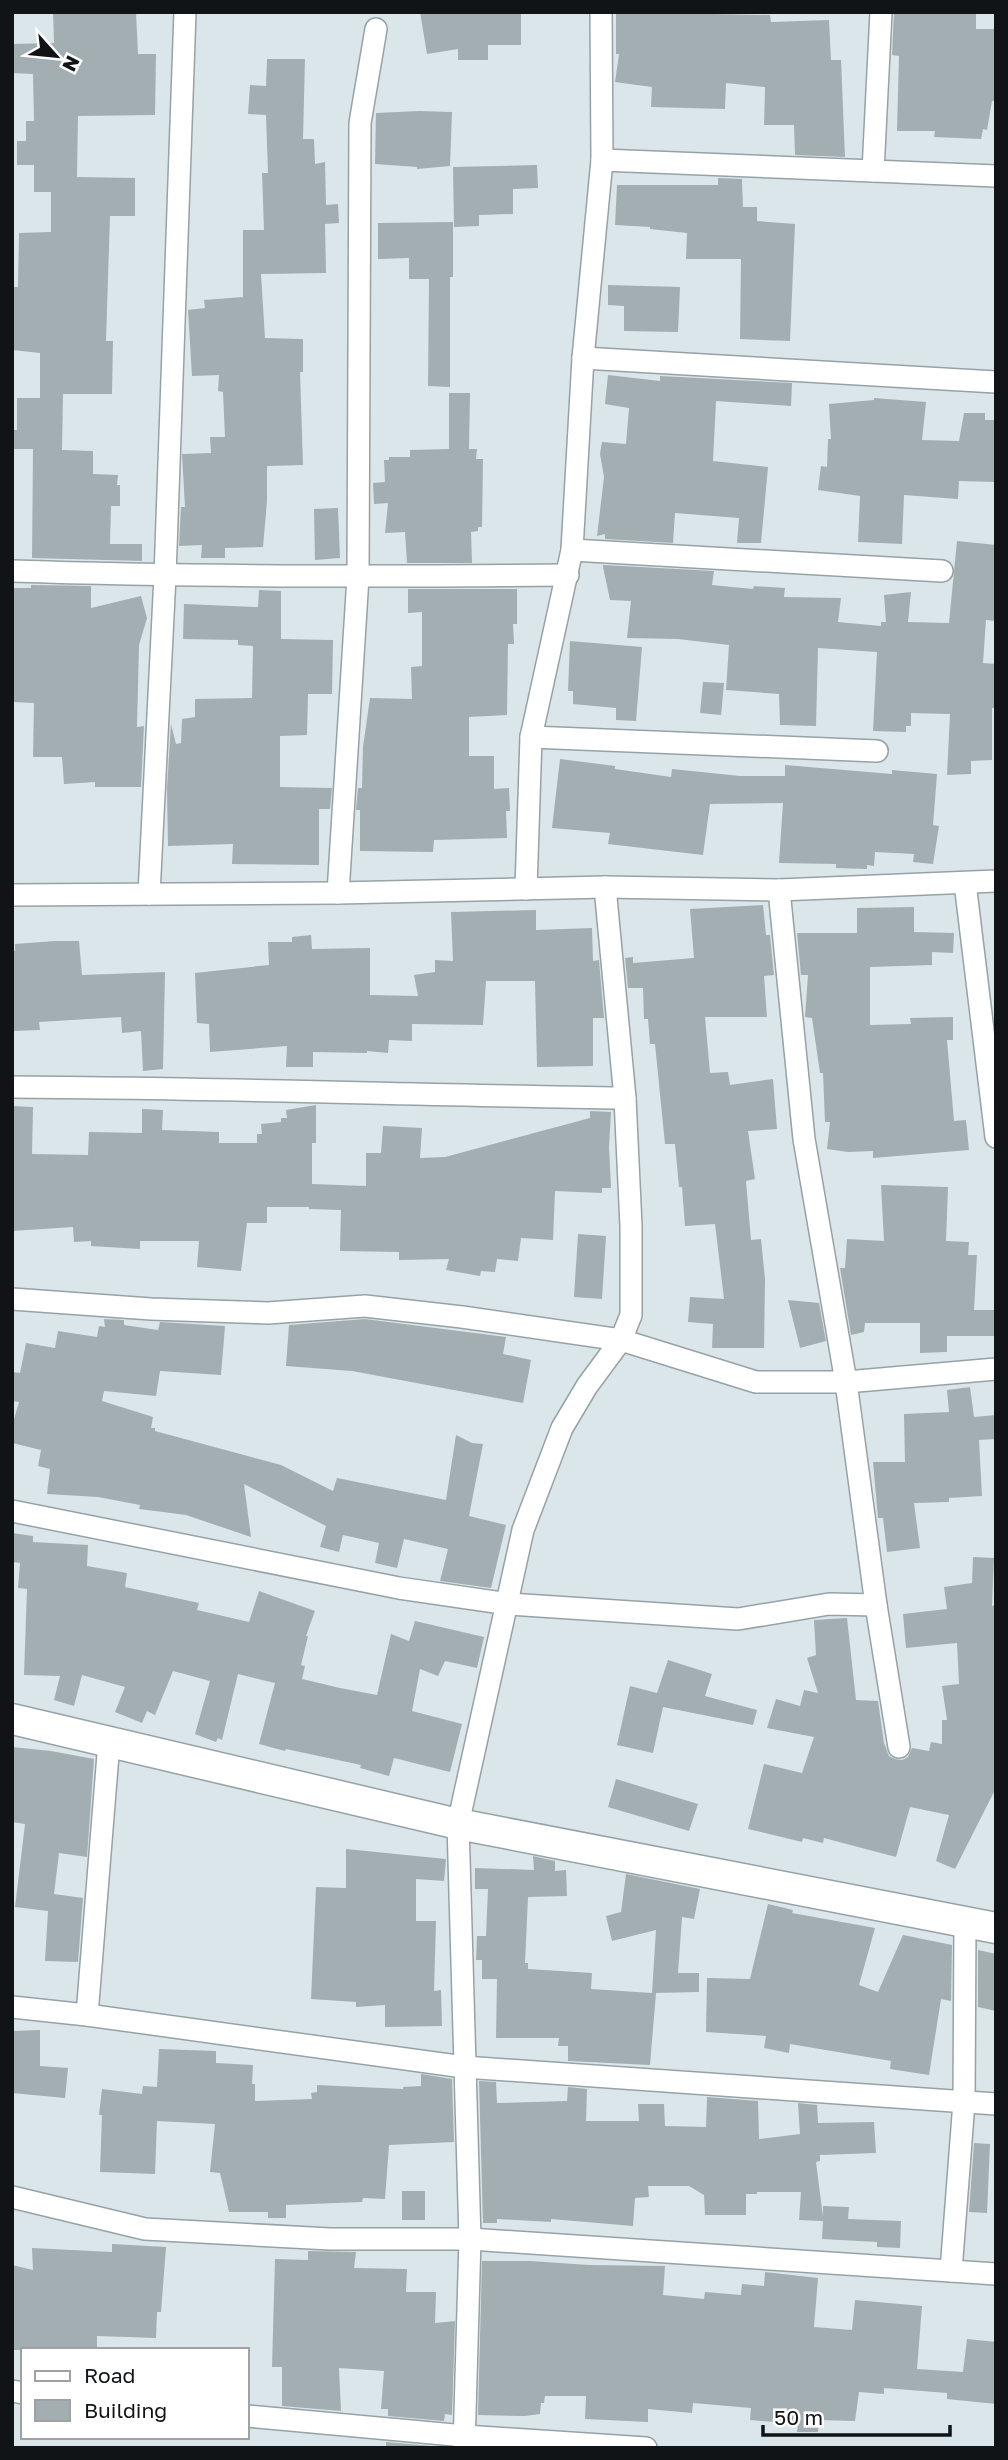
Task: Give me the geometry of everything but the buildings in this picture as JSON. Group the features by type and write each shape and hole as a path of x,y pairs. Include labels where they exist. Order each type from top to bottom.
{"street":[{"path":"149,894 165,576 185,12"},
{"path":"527,889 531,737 572,550 583,358 602,160 601,12"},
{"path":"873,171 881,12"},
{"path":"338,893 358,577 360,123 376,29"},
{"path":"602,160 996,176"},
{"path":"583,358 996,382"},
{"path":"572,550 942,571"},
{"path":"12,570 165,576 568,575"},
{"path":"531,737 877,751"},
{"path":"12,895 338,893 605,887 779,890 996,881"},
{"path":"965,883 996,1136"},
{"path":"465,2442 470,2239 457,1824 509,1604 523,1530 562,1428 587,1386 621,1340 631,1315 625,1098 605,887"},
{"path":"779,890 804,1139 846,1382 876,1605 899,1748"},
{"path":"12,1087 191,1088 625,1098"},
{"path":"12,1299 151,1309 268,1313 365,1306 621,1340 755,1382 846,1382 996,1369"},
{"path":"12,1511 399,1588 509,1604 738,1619 829,1604 876,1605"},
{"path":"12,1719 457,1824 996,1928"},
{"path":"87,2015 109,1742"},
{"path":"951,2271 964,2102 965,1923"},
{"path":"12,2007 464,2067 996,2105"},
{"path":"12,2197 145,2229 330,2239 470,2239 996,2274"},
{"path":"248,2416 465,2442 646,2448"}]}
